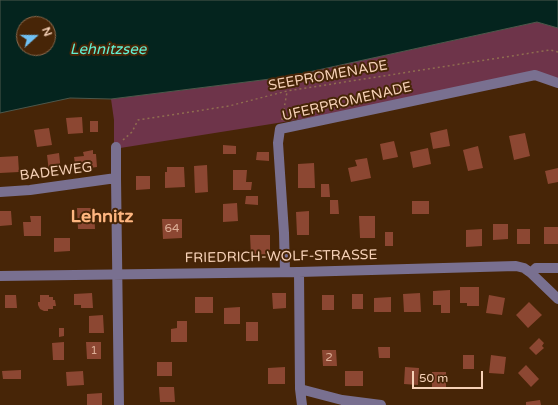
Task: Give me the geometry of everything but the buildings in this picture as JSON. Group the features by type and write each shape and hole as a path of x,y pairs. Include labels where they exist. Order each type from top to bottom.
{"street":[{"name":"UFERPROMENADE","path":"284,272 284,233 278,143 280,129 534,75 558,83"},
{"path":"116,146 119,405"},
{"name":"BADEWEG","path":"0,192 30,190 116,178"},
{"name":"FRIEDRICH-WOLF-STRASSE","path":"0,276 299,272 516,266 524,268 531,273"},
{"path":"558,268 536,268 531,273 558,300"},
{"path":"299,272 300,389 302,405"},
{"path":"300,389 342,400 381,405"}],"path":[{"name":"SEEPROMENADE","path":"116,146 132,132 138,120 229,106 287,91 550,50 558,52"},
{"path":"280,129 287,91"}],"shaded area":[{"path":"537,22 558,28 558,86 535,79 504,87 114,149 114,120 111,99 286,77"}],"water":[{"name":"Lehnitzsee","path":"0,0 558,0 558,28 537,22 286,77 111,99 70,98 0,113"}],"district":[{"name":"Lehnitz","path":"102,217"}]}
